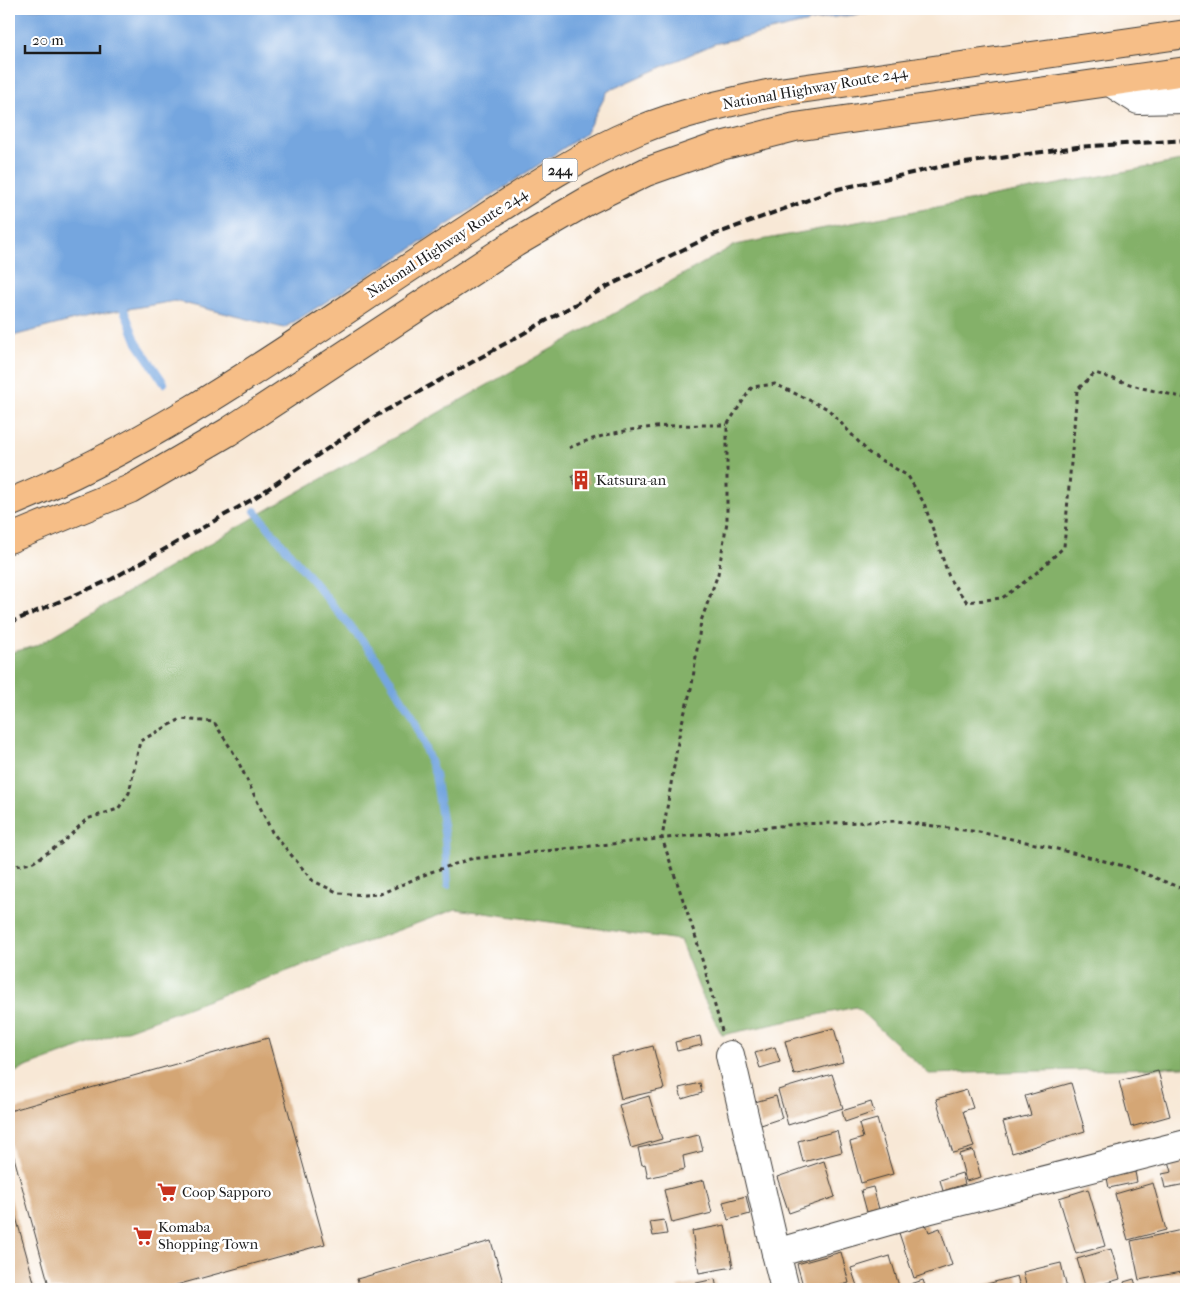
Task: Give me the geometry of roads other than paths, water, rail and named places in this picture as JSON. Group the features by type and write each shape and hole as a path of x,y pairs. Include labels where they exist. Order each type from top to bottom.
{"highway":[{"name":"National Highway Route 244","path":"9,503 50,486 124,449 205,401 567,166 637,131 709,107 772,93 1186,34"},
{"name":"244","path":"9,539 130,489 228,432 515,243 589,200 646,172 717,147 795,127 1186,71"}],"street":[{"path":"1110,82 1138,100 1186,99"},
{"path":"730,1055 785,1289"},
{"path":"776,1253 927,1210 1186,1144"}],"water":[{"path":"9,9 908,9 826,18 714,44 608,91 585,134 414,247 284,328 175,301 93,315 9,337"}],"waterway":[{"path":"124,310 137,343 164,383"},
{"path":"255,511 377,659 412,715 435,774 445,839 448,885"}],"railway":[{"path":"9,623 112,579 253,499 374,417 610,285 713,235 838,189 944,166 1077,147 1186,140"}],"place":[{"name":"Katsura-an","path":"581,480"},
{"name":"Coop Sapporo","path":"167,1192"},
{"name":"Komaba Shopping Town","path":"143,1236"}]}
